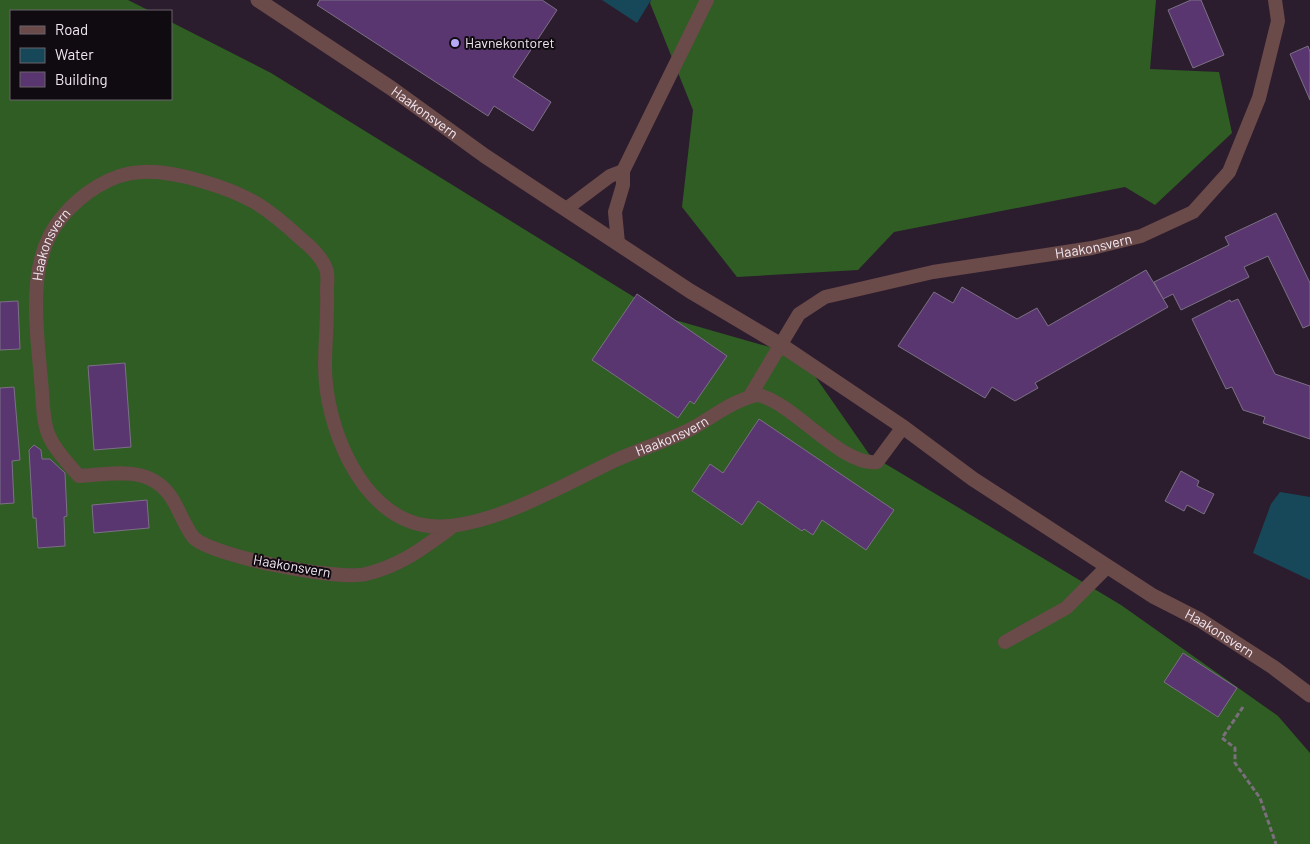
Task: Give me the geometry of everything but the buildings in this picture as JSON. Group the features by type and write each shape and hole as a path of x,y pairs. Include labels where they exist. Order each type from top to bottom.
{"street":[{"name":"Haakonsvern","path":"258,0 391,88 485,156 690,291 781,345 903,427 973,479 1153,596 1200,620 1273,667 1310,695"}],"lane":[{"path":"618,243 616,212 623,185 623,170 707,0"},
{"name":"Haakonsvern","path":"452,527 410,558 365,574 328,574 218,551 194,538 170,495 152,477 126,473 79,476 49,436 43,403 37,324 37,286 48,239 58,221 93,189 112,178 143,172 192,180 234,193 255,203 284,223 312,248 327,272 325,369 329,399 346,459 374,497 402,519 420,525 452,527 485,518 540,496 619,459 689,430 750,396 799,314 825,297 933,272 1092,248 1141,236 1193,212 1229,172 1259,98 1278,21 1275,0"},
{"path":"566,209 610,176 623,170"},
{"path":"750,396 758,395 772,401 788,410 848,454 872,462 876,462 903,427"},
{"path":"1005,642 1066,608 1107,567"}],"path":[{"path":"1243,707 1222,738 1235,748 1236,763 1260,798 1276,844"}],"green space":[{"path":"0,0 128,0 148,10 10,10 10,100 172,100 172,23 271,73 668,318 801,356 869,454 1121,605 1278,716 1310,753 1310,844 0,844"},
{"path":"651,0 1156,0 1150,69 1219,72 1232,133 1155,205 1125,187 894,232 858,270 737,277 682,207 693,110 650,3"}],"water":[{"path":"602,0 651,0 637,23"},
{"path":"1280,492 1310,497 1310,580 1253,553 1271,504"}],"place":[{"name":"Havnekontoret","path":"455,43"}]}
